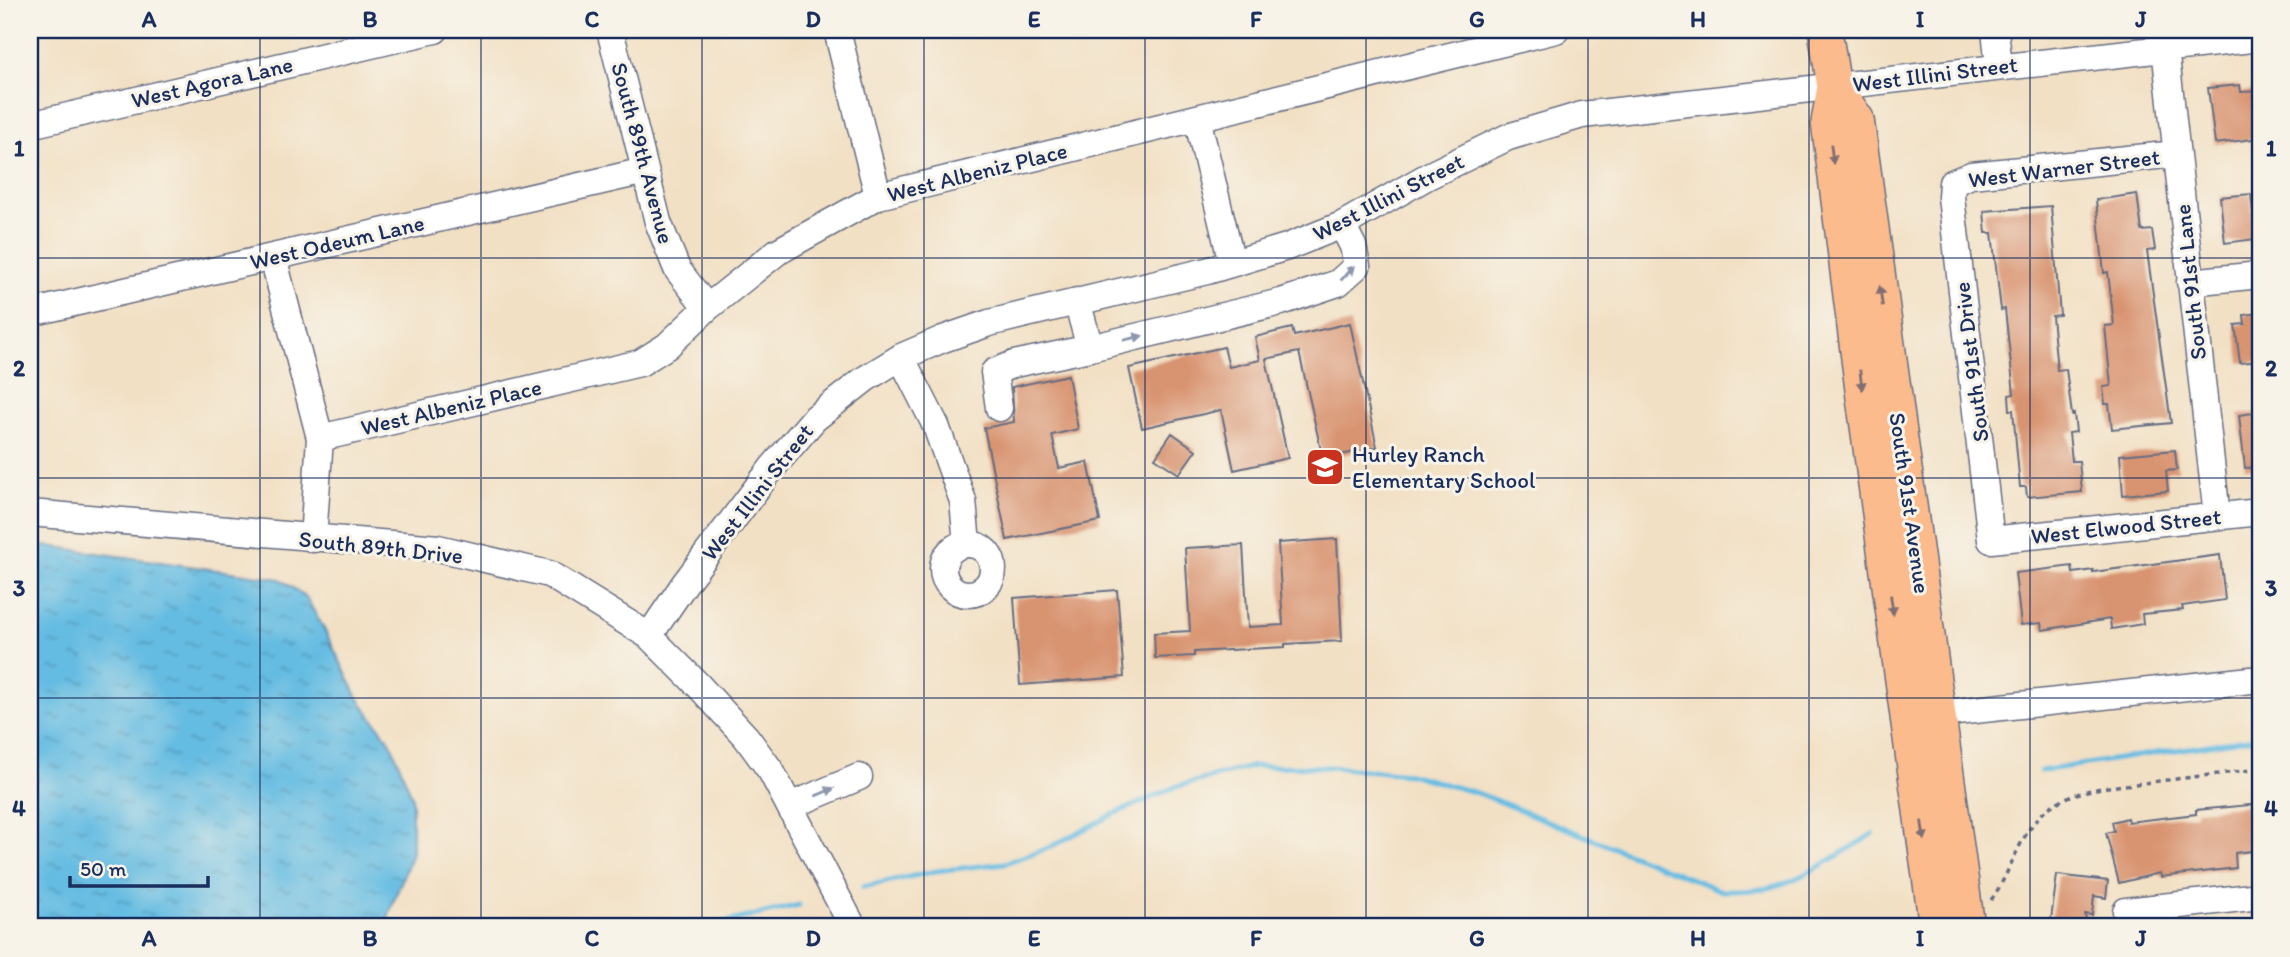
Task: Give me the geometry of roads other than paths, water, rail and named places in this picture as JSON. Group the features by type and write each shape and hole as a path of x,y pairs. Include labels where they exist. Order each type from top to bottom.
{"main road":[{"name":"South 91st Avenue","path":"1825,30 1834,87 1828,122 1936,927"},
{"name":"South 91st Avenue","path":"1834,87 1857,119 1966,916"}],"street":[{"name":"West Agora Lane","path":"30,125 435,30"},
{"name":"South 89th Avenue","path":"610,30 658,222 677,269 707,308"},
{"path":"838,30 878,196"},
{"name":"West Albeniz Place","path":"320,438 640,363 667,346 707,308 777,252 878,196 1556,30"},
{"path":"1996,30 1999,66"},
{"name":"West Illini Street","path":"649,636 685,583 764,479 814,419 865,379 901,357 943,339 989,323 1142,287 1287,247 1342,225 1428,176 1508,137 1582,115 1999,66 2164,39 2260,38"},
{"name":"South 91st Lane","path":"2164,39 2217,516"},
{"path":"1197,118 1232,263"},
{"name":"West Warner Street","path":"1952,183 1971,175 2176,154"},
{"name":"West Odeum Lane","path":"30,313 645,171"},
{"name":"South 91st Drive","path":"1952,183 1951,197 1991,540"},
{"path":"999,408 994,372 1014,364 1281,302 1338,283 1357,266 1353,246 1342,225"},
{"path":"273,257 320,438 313,539"},
{"path":"2190,282 2260,275"},
{"path":"1077,301 1090,348"},
{"path":"901,357 936,426 963,501 967,544"},
{"name":"West Elwood Street","path":"1991,540 2260,512"},
{"name":"South 89th Drive","path":"30,513 438,548 549,574 649,636 746,737 771,771 853,927"},
{"path":"1938,714 2260,679"},
{"path":"790,806 859,777"},
{"path":"2127,919 2260,896"}],"water":[{"path":"48,546 280,579 306,597 358,698 391,743 412,797 412,853 389,914 387,927 30,927 30,547"}],"waterway":[{"path":"2041,771 2260,737"},
{"path":"863,887 936,871 1005,863 1048,848 1175,787 1254,766 1330,767 1409,774 1480,794 1722,891 1776,886 1814,869 1873,834"},
{"path":"704,927 799,905"}],"place":[{"name":"Hurley Ranch Elementary School","path":"1325,467"}]}
